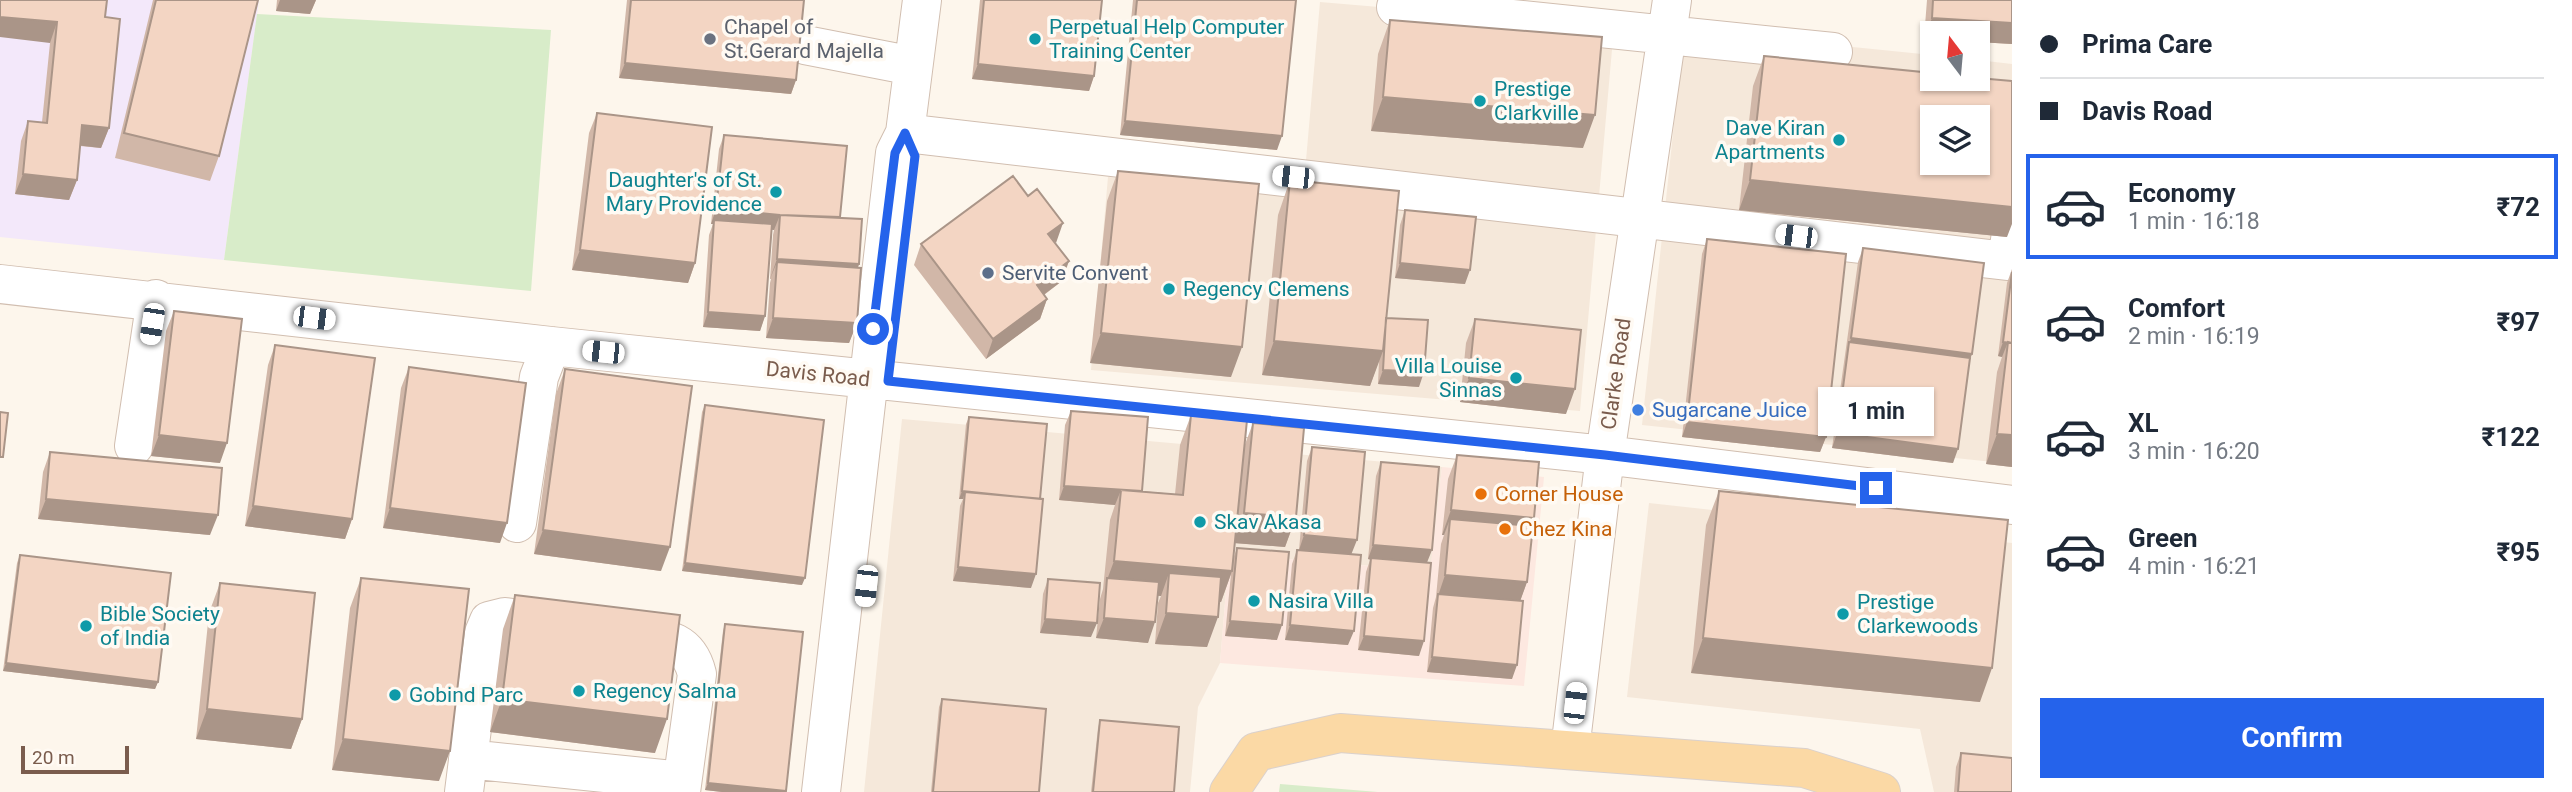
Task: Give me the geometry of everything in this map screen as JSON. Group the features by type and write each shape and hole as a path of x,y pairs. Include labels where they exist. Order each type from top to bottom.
{"main road":[{"path":"1229,792 1256,752 1340,733 1804,768 1881,792"}],"street":[{"path":"842,792 895,153 905,133 922,0"},
{"path":"1396,7 1669,18 1833,52"},
{"name":"Clarke Road","path":"1570,750 1605,455 1669,18"},
{"path":"805,45 913,66"},
{"path":"905,133 2007,261 2012,226"},
{"name":"Davis Road","path":"0,284 156,299 551,346 1605,455 2012,505"},
{"path":"134,446 156,299"},
{"path":"517,523 539,376 551,346"},
{"path":"821,792 877,380"},
{"path":"505,617 670,641 689,651 697,674 681,786 466,776 484,633 489,621 505,617"}],"shaded area":[{"path":"0,0 259,0 224,260 0,237"},
{"path":"1320,2 1614,27 1580,411 1091,370 1108,177 1303,194"},
{"path":"1684,30 1920,54 1920,91 1990,91 1990,61 2012,64 2012,464 1642,425"},
{"path":"902,419 1442,467 1431,571 1229,554 1220,663 1198,707 1190,792 864,792"},
{"path":"1442,467 1544,477 1524,686 1220,663 1229,554 1430,571"},
{"path":"1649,503 2012,543 2012,792 1934,792 1920,729 1627,697"}],"green space":[{"path":"257,14 551,30 531,291 224,260"},
{"path":"1280,784 1378,792 1279,792"}],"building":[{"path":"0,0 107,0 105,17 120,19 109,128 82,125 77,180 23,174 28,121 47,123 57,22 0,17"},
{"path":"156,0 258,0 219,156 124,133"},
{"name":"Chapel of St.Gerard Majella","path":"631,0 804,0 796,80 625,63"},
{"name":"Perpetual Help Computer Training Center","path":"984,0 1102,0 1094,76 978,64"},
{"path":"1137,0 1296,0 1282,136 1125,121"},
{"path":"1933,0 2012,0 2012,23 1932,18"},
{"path":"1390,20 1602,37 1595,115 1383,97"},
{"name":"Dave Kiran Apartments","path":"1764,56 1920,72 1920,91 1990,91 1990,79 2012,81 2012,207 1750,180"},
{"path":"597,113 712,127 695,263 580,250"},
{"name":"Daughter's of St. Mary Providence","path":"724,135 847,146 840,217 716,209"},
{"name":"Regency Clemens","path":"1118,171 1259,184 1242,347 1101,333"},
{"name":"Servite Convent","path":"1013,176 1028,196 1037,189 1063,223 1048,234 1069,261 1037,285 1047,299 993,339 921,244"},
{"path":"1290,180 1399,191 1383,351 1274,341"},
{"path":"1405,210 1476,217 1470,270 1400,263"},
{"path":"780,215 862,219 859,264 777,259"},
{"path":"714,220 772,224 765,316 708,312"},
{"path":"1707,239 1846,254 1826,437 1687,422"},
{"path":"1863,248 1984,263 1972,354 1851,338"},
{"path":"777,262 861,268 857,323 773,318"},
{"path":"2012,272 2012,343 2003,342"},
{"path":"174,311 242,319 227,443 159,435"},
{"path":"1386,318 1428,320 1424,372 1383,370"},
{"path":"1475,319 1581,330 1575,389 1469,378"},
{"path":"1849,342 1970,358 1958,449 1837,433"},
{"path":"2008,342 2012,343 2012,435 1997,434"},
{"path":"275,345 375,358 352,519 253,506"},
{"path":"409,367 526,383 507,523 390,508"},
{"path":"565,369 692,386 670,547 543,530"},
{"path":"705,405 824,420 805,578 685,563"},
{"path":"1071,411 1148,417 1142,491 1064,486"},
{"path":"0,412 8,413 3,457 0,457"},
{"name":"Skav Akasa","path":"1191,415 1247,420 1232,571 1114,561 1121,490 1183,495"},
{"path":"969,417 1047,424 1040,499 962,491"},
{"path":"1253,423 1304,428 1296,517 1244,513"},
{"path":"1312,447 1365,452 1357,540 1304,535"},
{"path":"50,452 222,468 218,515 46,499"},
{"path":"1457,455 1539,462 1534,518 1451,510"},
{"path":"1381,462 1439,467 1432,550 1373,545"},
{"name":"Prestige Clarkewoods","path":"1719,491 2008,520 1992,668 1703,638"},
{"path":"965,492 1043,499 1036,574 958,567"},
{"path":"1450,519 1533,526 1527,582 1445,575"},
{"name":"Nasira Villa","path":"1237,548 1289,552 1282,625 1230,621"},
{"path":"1297,550 1361,555 1354,631 1290,625"},
{"name":"Bible Society of India","path":"20,555 171,573 158,682 6,663"},
{"path":"1371,558 1431,563 1424,641 1364,636"},
{"path":"1169,573 1221,577 1218,617 1166,613"},
{"name":"Gobind Parc","path":"361,578 469,589 450,751 343,739"},
{"path":"1107,578 1159,582 1155,622 1104,618"},
{"path":"1048,579 1100,583 1097,623 1045,619"},
{"name":"Bible Society of India","path":"220,583 315,593 302,719 207,709"},
{"path":"1438,594 1523,601 1517,665 1432,657"},
{"name":"Regency Salma","path":"515,595 680,615 667,719 502,699"},
{"path":"725,624 803,632 786,791 708,783"},
{"path":"942,699 1046,709 1039,792 933,792"},
{"path":"1100,720 1179,727 1174,792 1093,792"},
{"path":"1961,753 2012,758 2012,792 1958,792"}],"place":[{"name":"Chapel of St.Gerard Majella","path":"710,39"},
{"name":"Perpetual Help Computer Training Center","path":"1035,39"},
{"name":"Prestige Clarkville","path":"1480,101"},
{"name":"Dave Kiran Apartments","path":"1839,140"},
{"name":"Daughter's of St. Mary Providence","path":"776,192"},
{"name":"Servite Convent","path":"988,273"},
{"name":"Regency Clemens","path":"1169,289"},
{"name":"Villa Louise Sinnas","path":"1516,378"},
{"name":"Sugarcane Juice","path":"1638,410"},
{"name":"Corner House","path":"1481,494"},
{"name":"Skav Akasa","path":"1200,522"},
{"name":"Chez Kina","path":"1505,529"},
{"name":"Nasira Villa","path":"1254,601"},
{"name":"Prestige Clarkewoods","path":"1843,614"},
{"name":"Bible Society of India","path":"86,626"},
{"name":"Regency Salma","path":"579,691"},
{"name":"Gobind Parc","path":"395,695"}],"route":[{"path":"873,329 895,153 905,133 915,156 888,381 1605,455 1876,488"}]}
